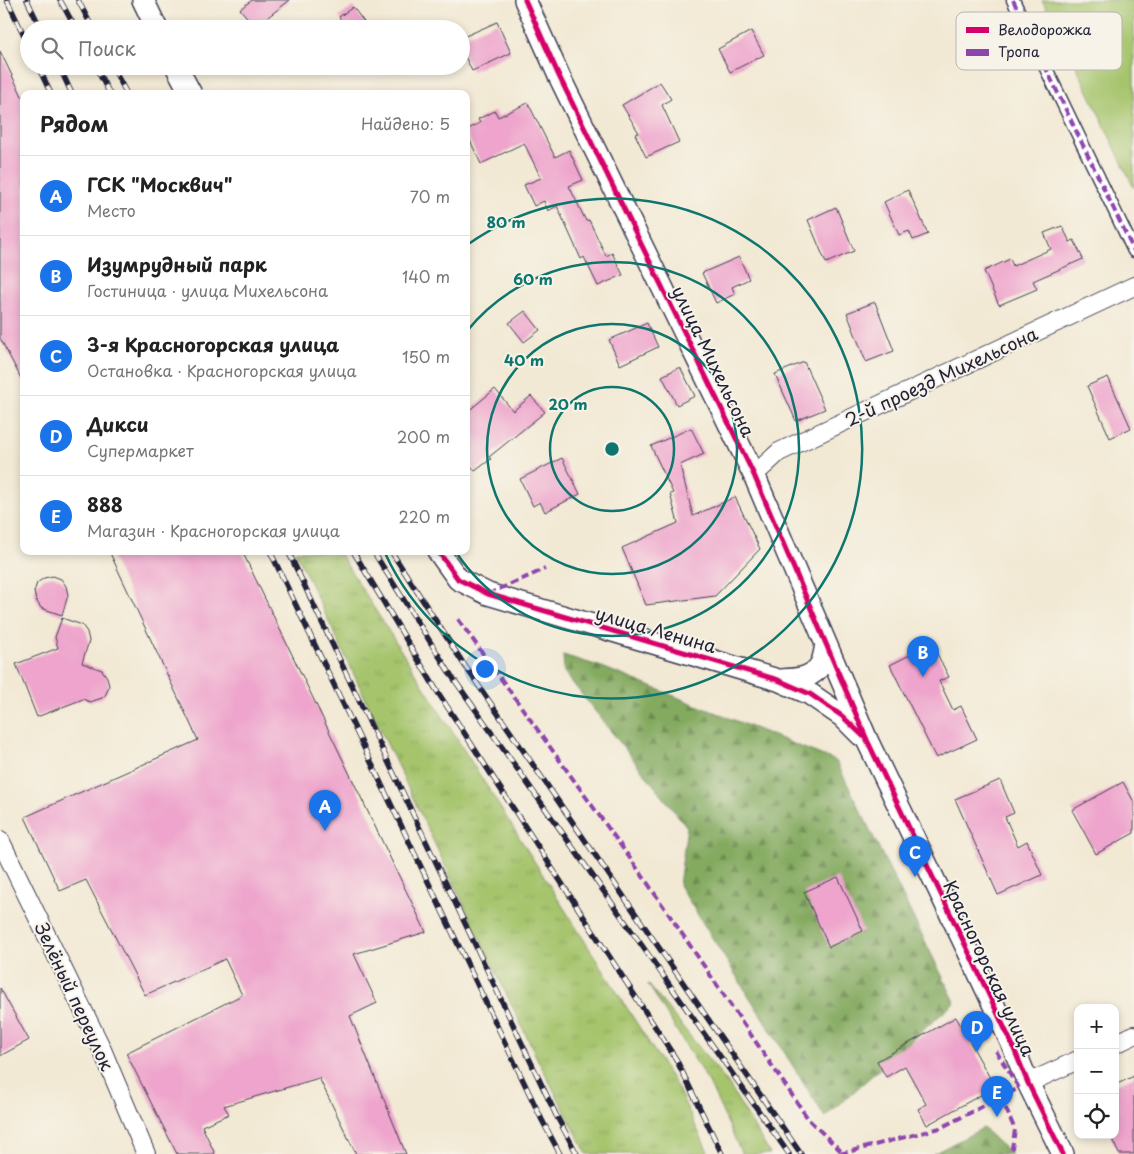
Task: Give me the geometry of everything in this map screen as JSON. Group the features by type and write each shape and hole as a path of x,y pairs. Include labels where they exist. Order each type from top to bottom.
{"street":[{"path":"142,0 152,20"},
{"name":"улица Михельсона","path":"525,0 559,76 754,476 867,740"},
{"path":"1013,0 1019,12"},
{"path":"1047,70 1134,251"},
{"path":"181,75 189,90"},
{"name":"2-й проезд Михельсона","path":"754,476 779,452 1134,286"},
{"name":"улица Ленина","path":"441,555 458,578 488,594 778,680 810,694 842,716 867,740"},
{"path":"778,680 801,679 812,674 822,663 826,644"},
{"name":"Красногорская улица","path":"867,740 973,961 1062,1154"},
{"name":"Зелёный переулок","path":"0,840 100,1046 146,1154"},
{"path":"1119,1042 1134,1035"},
{"path":"1028,1083 1074,1062"}],"green space":[{"path":"1042,0 1134,0 1134,188 1078,70 1122,70 1122,12 1048,12"},
{"path":"297,555 341,555 677,1087 709,1154 587,1154 536,1056"},
{"path":"563,655 602,667 836,761 955,1002 825,1117 679,885 687,827 564,672"},
{"path":"648,984 727,1082 770,1154 742,1154 709,1083"},
{"path":"983,1128 1011,1154 933,1154"}],"building":[{"path":"252,0 290,0 264,20 249,20 240,9"},
{"path":"353,7 362,20 341,20 339,17"},
{"path":"497,22 511,53 472,71 470,67 470,34"},
{"path":"751,31 764,55 730,72 718,49"},
{"path":"0,51 20,92 20,376 0,338"},
{"path":"660,82 671,99 662,105 679,142 646,157 635,134 639,133 622,105"},
{"path":"528,103 555,157 569,150 583,180 569,186 586,221 589,220 606,256 612,253 623,275 598,286 584,257 581,259 557,206 548,211 544,201 534,206 524,185 541,178 524,143 481,164 470,141 470,128 480,123 478,119 495,111 498,117"},
{"path":"908,190 928,234 913,240 909,231 899,235 884,202"},
{"path":"836,207 854,251 826,263 808,220"},
{"path":"1062,226 1070,242 1074,240 1083,259 1033,281 1037,289 999,305 984,271 1010,259 1013,266 1051,249 1044,233"},
{"path":"739,257 749,279 732,287 735,294 716,303 702,273"},
{"path":"875,302 894,351 866,362 847,313"},
{"path":"525,311 540,330 524,342 509,323"},
{"path":"647,323 658,347 620,365 609,340"},
{"path":"804,362 825,409 796,421 775,374"},
{"path":"680,367 695,396 677,405 662,376"},
{"path":"1108,377 1131,428 1110,438 1087,386"},
{"path":"495,389 513,411 531,396 545,412 489,457 491,459 475,471 470,465 470,410"},
{"path":"691,428 704,454 680,465 693,516 735,497 760,549 715,596 646,605 622,548 678,523 670,494 673,493 651,446"},
{"path":"562,458 580,494 545,512 540,502 533,506 520,479"},
{"path":"111,555 244,555 426,932 354,954 377,1003 350,1016 406,1154 356,1154 319,1078 224,1106 229,1114 202,1126 215,1154 177,1154 126,1053 242,995 225,959 145,995 86,880 60,891 25,817 198,740"},
{"path":"53,576 61,579 66,586 68,595 62,615 41,608 34,592 37,583 44,578"},
{"path":"62,618 82,625 87,632 89,641 82,663 102,670 107,677 109,686 102,698 90,702 83,699 37,717 16,664 58,648 55,637"},
{"path":"932,644 949,677 939,681 953,710 961,706 977,739 936,758 890,665"},
{"path":"1000,780 1014,813 1005,817 1018,846 1027,841 1042,875 998,895 955,799"},
{"path":"1123,782 1134,802 1134,833 1096,854 1072,810"},
{"path":"838,877 863,931 829,947 804,892"},
{"path":"0,988 29,1040 0,1056"},
{"path":"956,1017 995,1087 927,1125 918,1109 926,1104 905,1066 886,1077 877,1061"},
{"path":"1134,1076 1134,1154 1119,1154 1112,1139 1119,1139 1119,1083"}],"railway":[{"path":"7,0 20,27"},
{"path":"27,0 37,20"},
{"path":"60,0 71,20"},
{"path":"78,0 88,20"},
{"path":"42,75 49,90"},
{"path":"63,75 70,90"},
{"path":"100,75 108,90"},
{"path":"117,75 125,90"},
{"path":"272,555 560,1154"},
{"path":"290,555 556,1115 577,1154"},
{"path":"355,555 437,691 676,1059 722,1154"},
{"path":"376,555 451,675 789,1154"},
{"path":"394,555 463,663 801,1154"}],"marked path":[{"path":"1013,0 1019,12"},
{"path":"1047,70 1134,251"},
{"path":"488,594 545,569"},
{"path":"458,619 642,875 809,1120 844,1154"},
{"path":"840,1154 940,1128 1019,1088 996,1051"},
{"path":"1001,1097 1015,1130 1011,1154"}],"cycle path":[{"path":"525,0 559,76 754,475 867,740 1063,1154"},
{"path":"441,555 458,579 488,594 778,680 810,694 842,716 863,736"}],"place":[{"name":"Изумрудный парк","path":"923,677"},
{"name":"ГСК \"Москвич\"","path":"325,831"},
{"name":"3-я Красногорская улица","path":"915,877"},
{"name":"Дикси","path":"977,1052"},
{"name":"888","path":"997,1117"}]}
